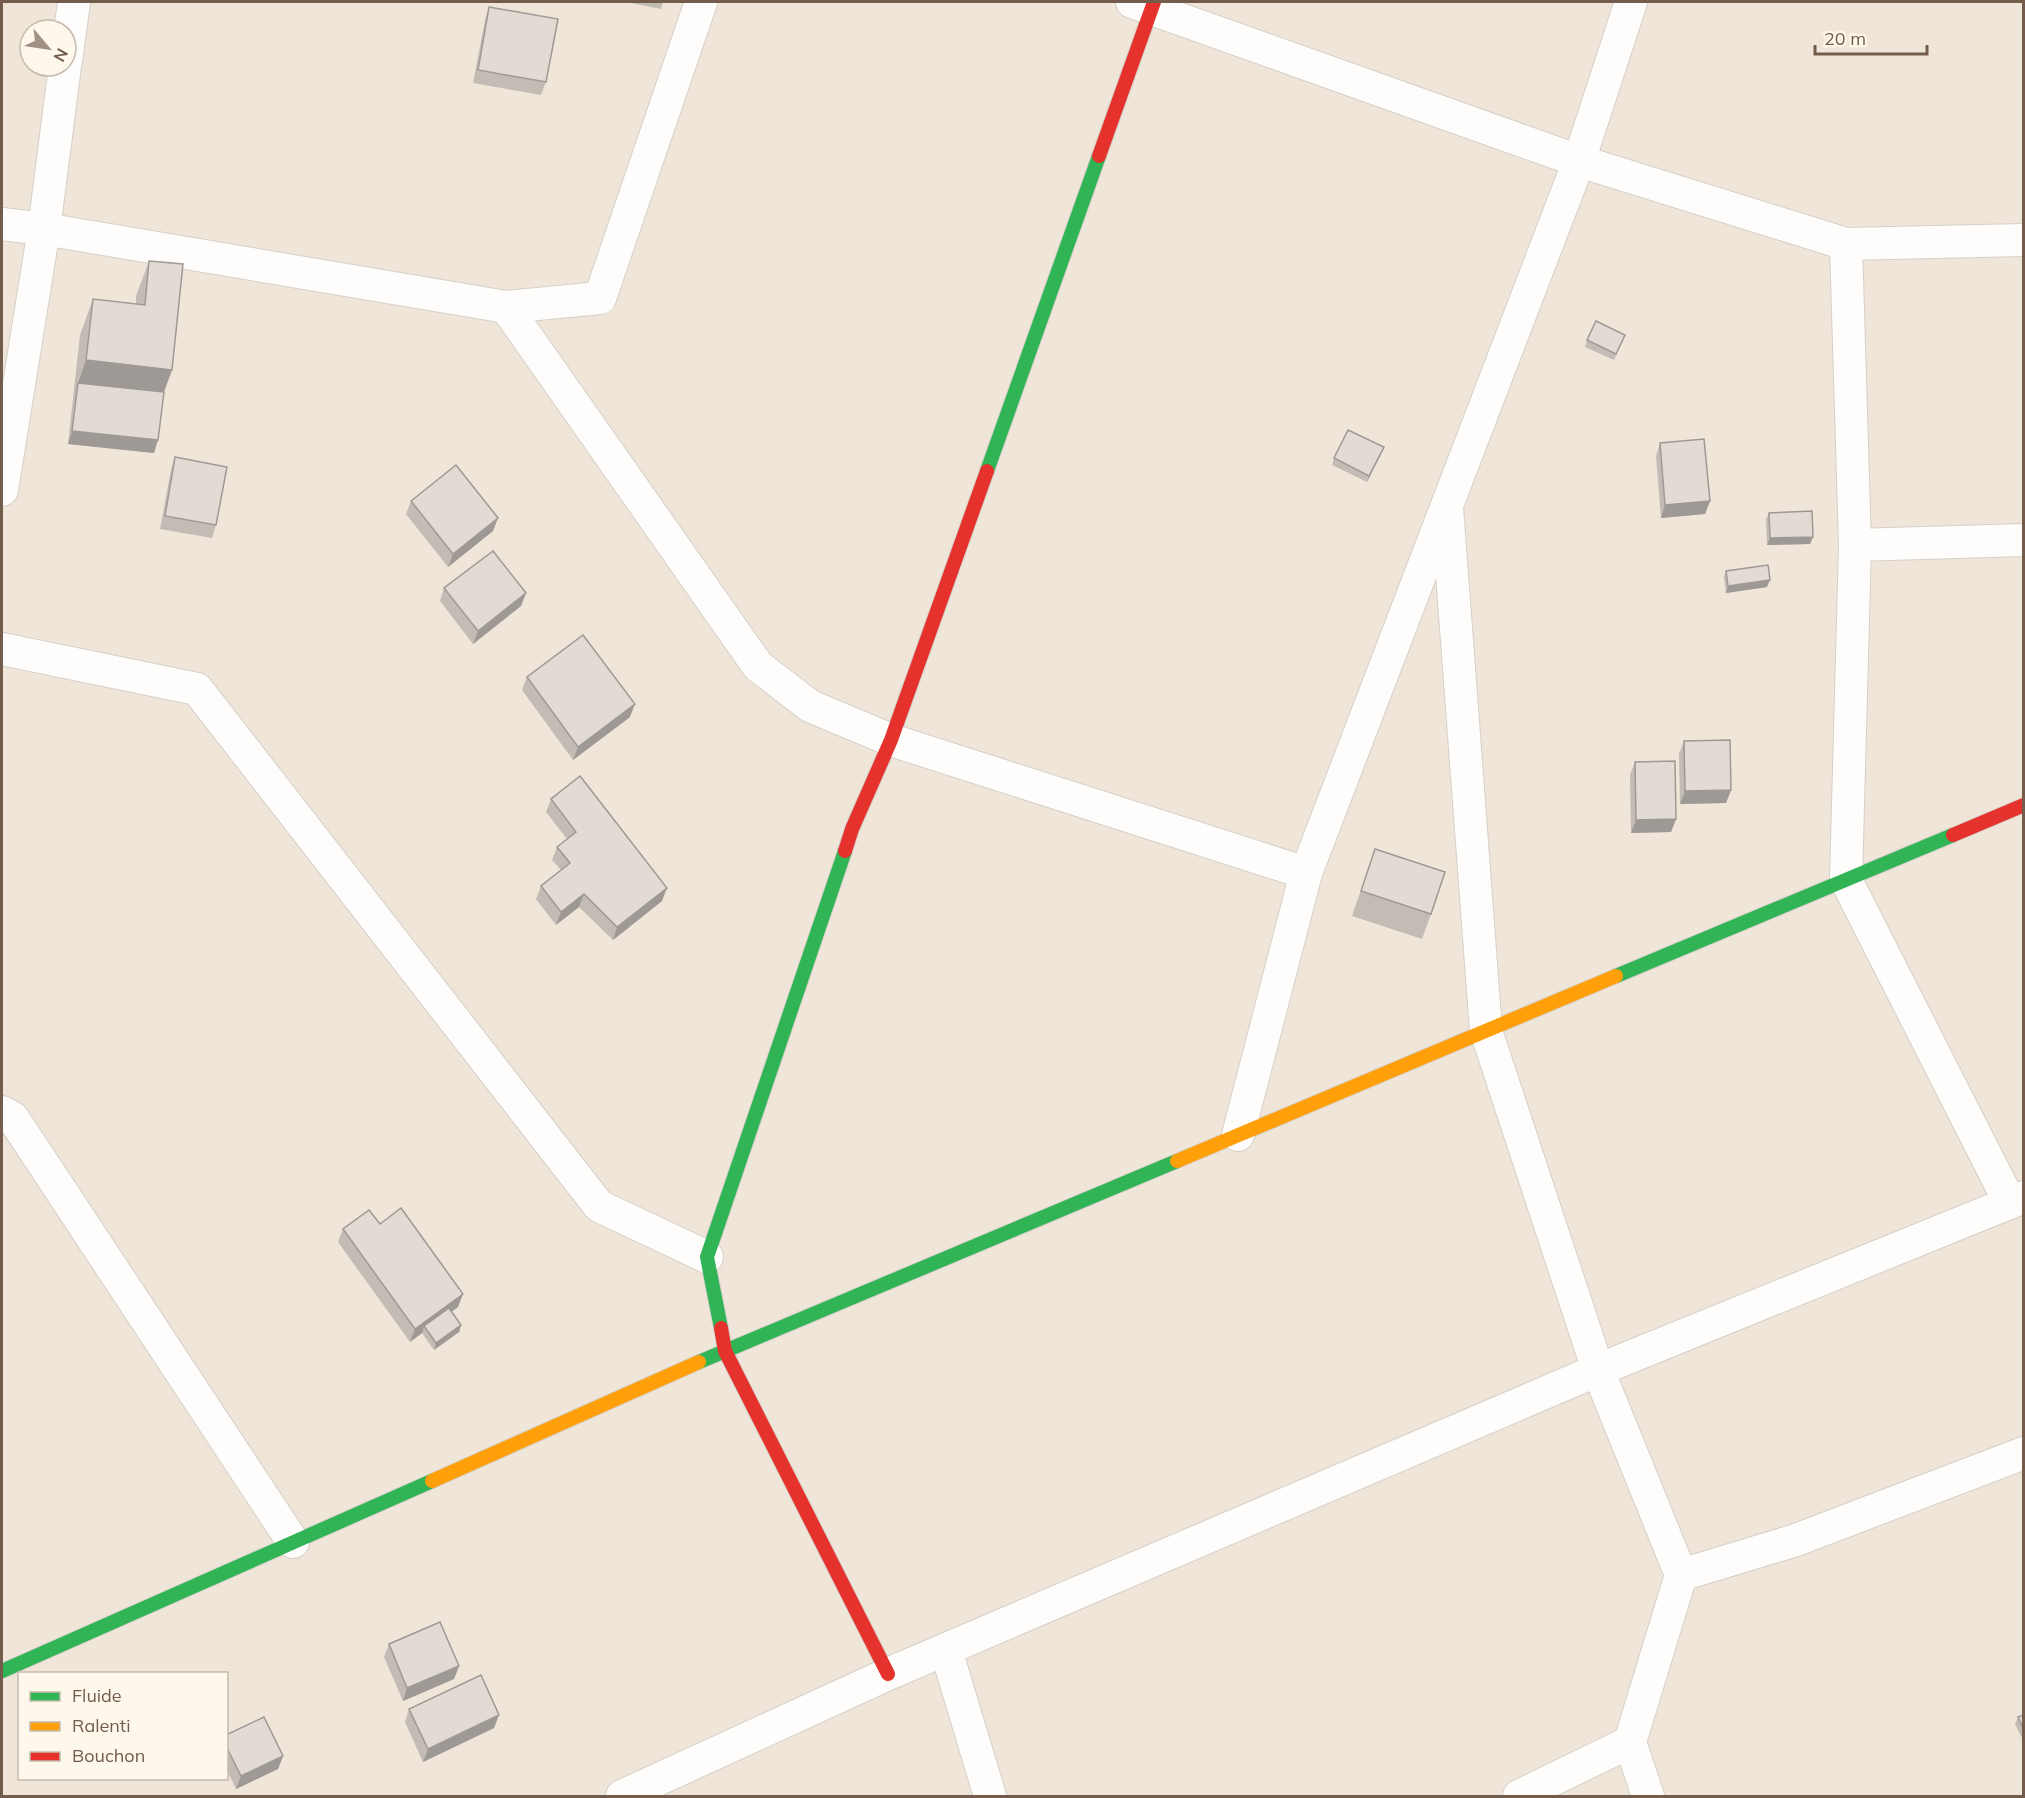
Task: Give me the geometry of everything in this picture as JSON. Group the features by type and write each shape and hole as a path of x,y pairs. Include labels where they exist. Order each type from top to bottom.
{"street":[{"path":"72,18 74,2"},
{"path":"2,224 44,229 506,307 600,298 701,2"},
{"path":"1238,1135 1306,873 1579,161 1631,2"},
{"path":"888,1674 725,1351 707,1257 852,829 891,740 1146,4 1579,161 1846,244 2024,240"},
{"path":"2,490 44,229 63,78"},
{"path":"622,1797 888,1674 1598,1370 2017,1200 1846,880 1856,544 1846,244"},
{"path":"506,307 758,666 810,706 891,740 1306,873"},
{"path":"1447,507 1486,1031 1598,1370 1681,1575 1630,1742 1648,1797"},
{"path":"1856,544 2024,540"},
{"path":"2,650 197,689 599,1206 707,1257"},
{"path":"2,1671 725,1351 2024,805"},
{"path":"2,1112 13,1118 293,1542"},
{"path":"1681,1575 1796,1540 2024,1453"},
{"path":"946,1650 990,1797"},
{"path":"1519,1797 1630,1742"}],"shaded area":[{"path":"2,2 2023,2 2023,1796 2,1796"}],"building":[{"path":"489,7 558,19 546,82 478,70"},
{"path":"149,261 183,264 172,370 86,360 93,299 145,305"},
{"path":"1596,321 1625,335 1616,354 1587,340"},
{"path":"78,383 164,392 158,440 72,431"},
{"path":"1348,430 1384,447 1369,476 1334,458"},
{"path":"1704,439 1710,501 1665,505 1660,443"},
{"path":"175,457 227,467 216,525 165,516"},
{"path":"456,465 498,518 453,554 411,501"},
{"path":"1812,511 1813,537 1770,538 1769,513"},
{"path":"493,551 526,593 478,631 444,588"},
{"path":"1768,565 1770,580 1728,586 1726,571"},
{"path":"583,635 635,704 578,747 527,677"},
{"path":"1730,740 1731,790 1685,791 1684,741"},
{"path":"1675,761 1676,819 1636,820 1635,762"},
{"path":"580,776 667,888 617,927 584,894 561,912 541,886 570,863 557,847 576,832 551,799"},
{"path":"1375,849 1445,872 1431,914 1361,891"},
{"path":"401,1208 463,1294 415,1329 343,1229 369,1210 380,1224"},
{"path":"449,1308 461,1325 436,1343 424,1326"},
{"path":"440,1622 459,1666 407,1688 389,1644"},
{"path":"481,1675 499,1715 428,1749 409,1709"},
{"path":"2024,1715 2024,1730 2018,1717"},
{"path":"264,1717 283,1756 241,1776 228,1750 228,1734"}],"traffic: fast":[{"path":"987,471 1099,156"},
{"path":"1616,976 1953,835"},
{"path":"721,1328 707,1257 845,851"},
{"path":"699,1362 1177,1161"},
{"path":"2,1671 432,1481"}],"traffic: slow":[{"path":"1177,1161 1616,976"},
{"path":"432,1481 699,1362"}],"traffic: jam":[{"path":"1099,156 1154,2"},
{"path":"845,851 852,829 891,740 987,471"},
{"path":"1953,835 2024,805"},
{"path":"721,1328 725,1351 888,1674"}]}
